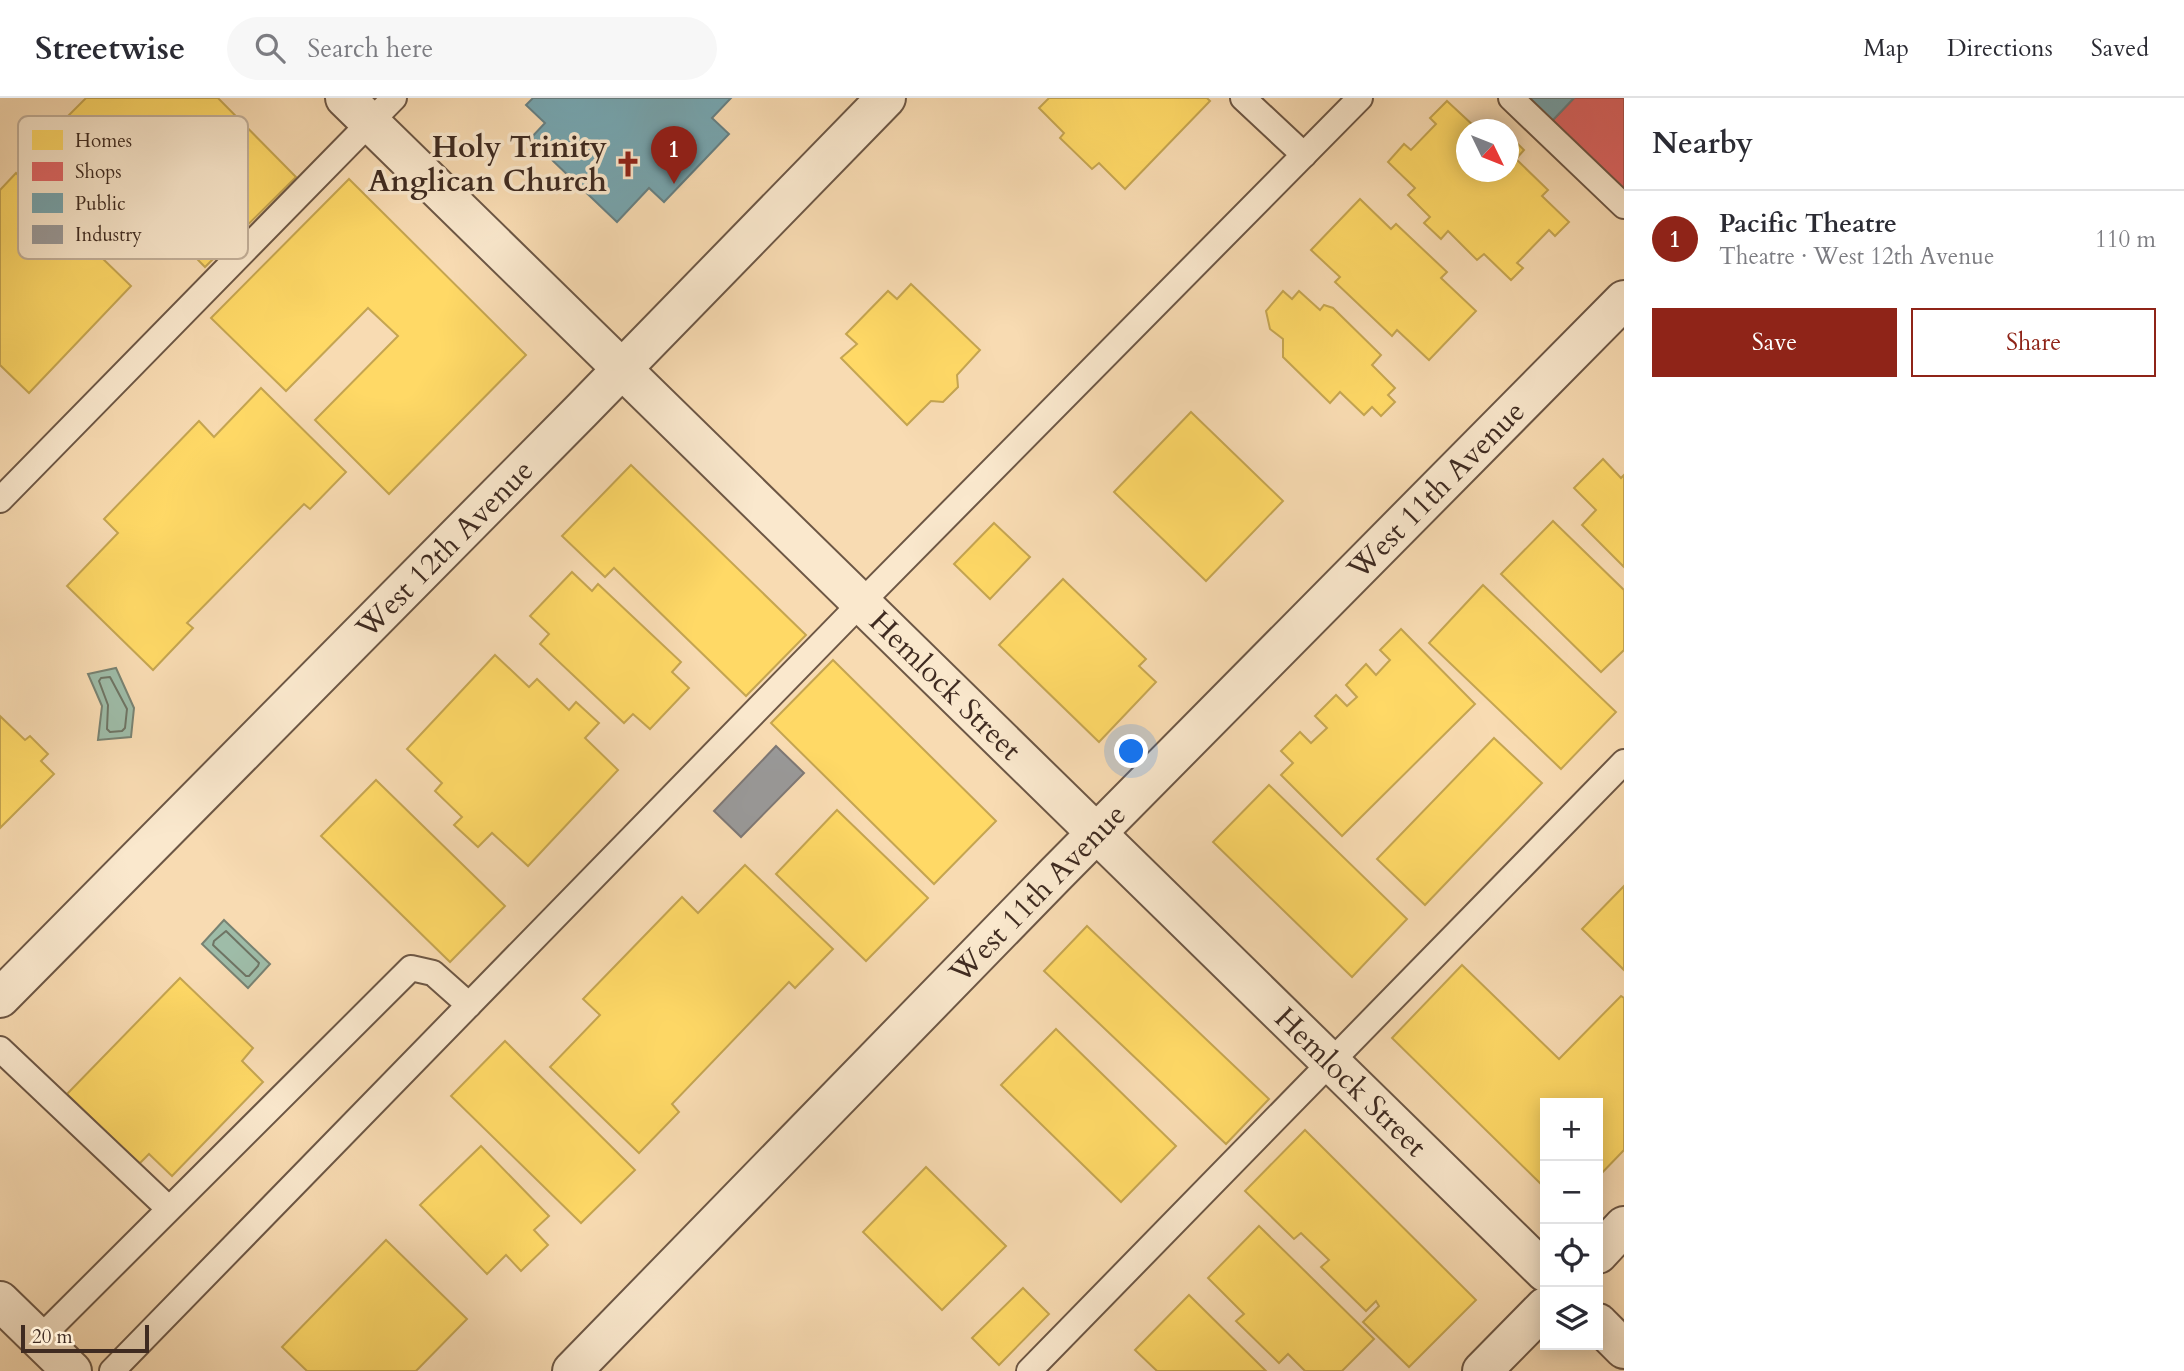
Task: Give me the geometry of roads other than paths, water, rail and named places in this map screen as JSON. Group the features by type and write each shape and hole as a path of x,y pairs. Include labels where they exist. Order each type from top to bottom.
{"street":[{"name":"West 12th Avenue","path":"0,998 886,98"},
{"name":"Hemlock Street","path":"370,106 622,369 1540,1267"},
{"name":"West 11th Avenue","path":"572,1371 1624,300"},
{"path":"1603,1249 1624,1226"},
{"path":"0,1301 72,1371"},
{"path":"1482,1371 1540,1312"},
{"path":"1603,1328 1624,1349"}],"lane":[{"path":"1243,98 1304,155"},
{"path":"112,1371 861,603 1360,98"},
{"path":"1511,98 1624,206"},
{"path":"248,236 370,106"},
{"path":"0,500 226,259"},
{"path":"1029,1371 1624,762"},
{"path":"39,1339 411,968 433,972 469,1005"},
{"path":"0,1049 168,1208"}],"water":[{"path":"116,668 134,708 131,737 98,740 102,706 88,674"},
{"path":"224,920 270,964 248,988 202,944"}],"place":[{"name":"Holy Trinity Anglican Church","path":"628,164"},
{"name":"Pacific Theatre","path":"674,184"}]}
